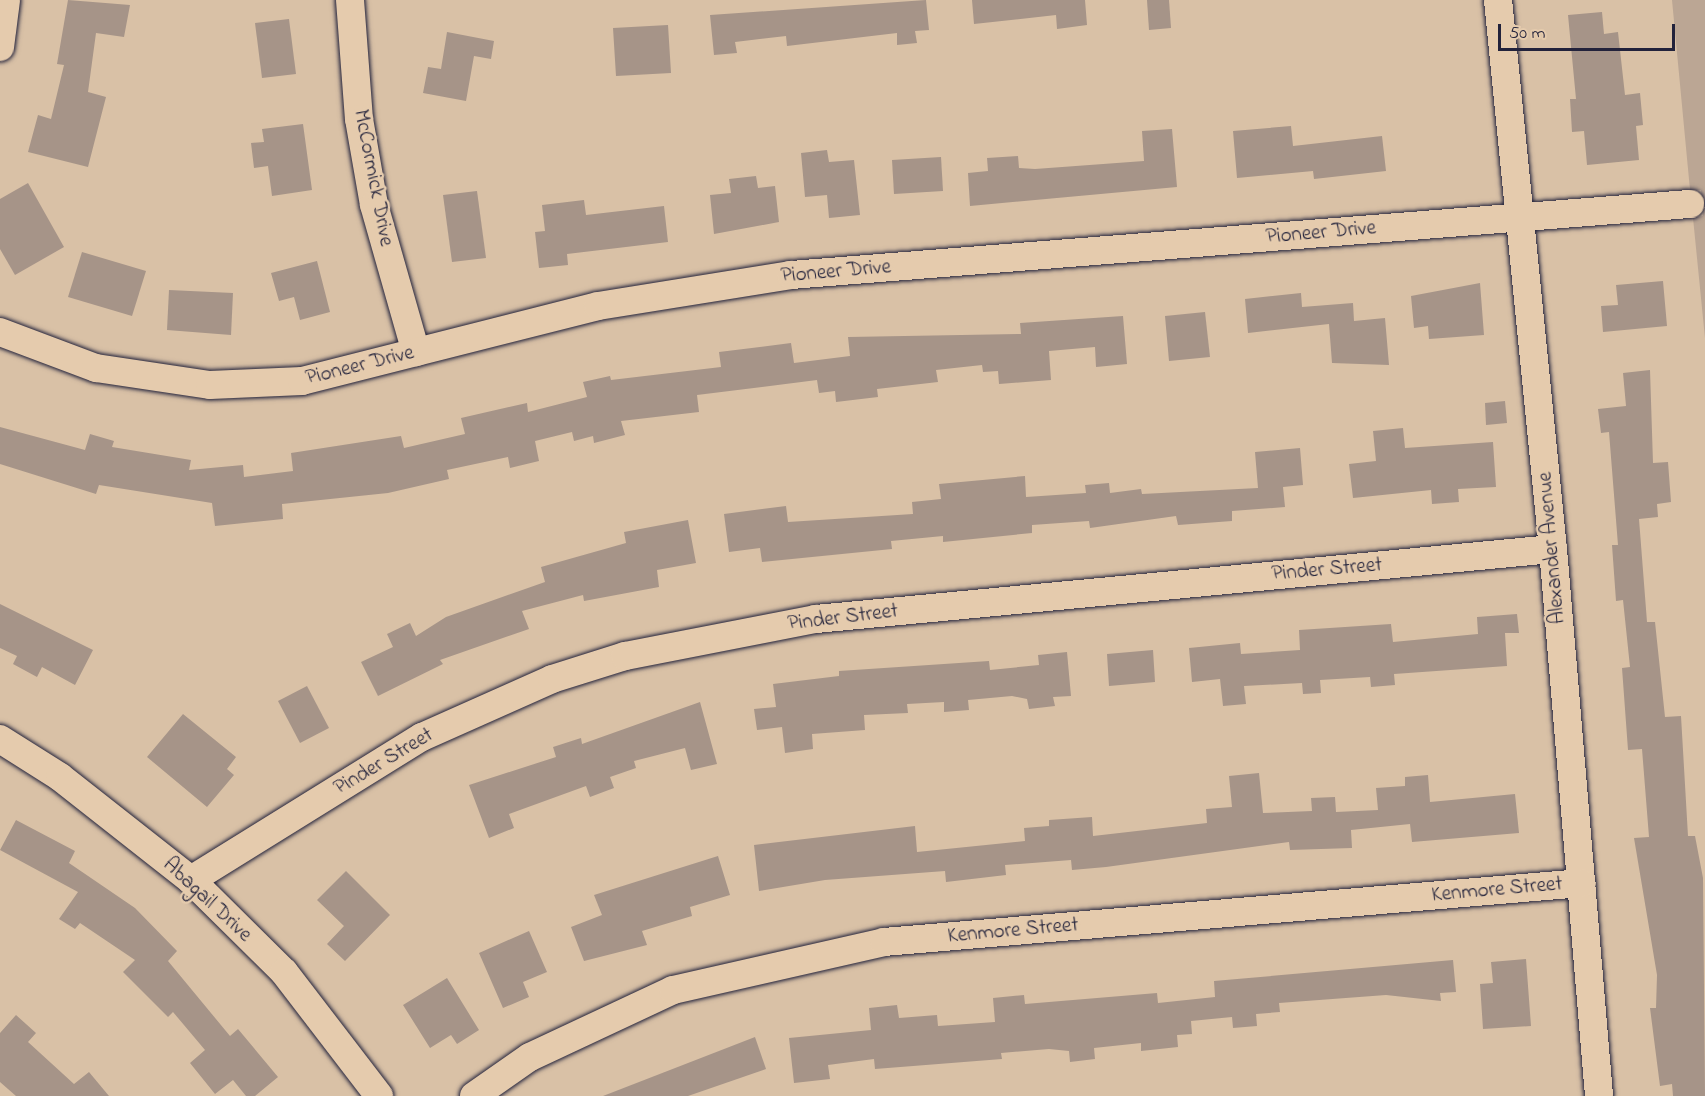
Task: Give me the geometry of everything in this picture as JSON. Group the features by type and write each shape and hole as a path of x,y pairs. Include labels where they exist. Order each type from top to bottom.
{"street":[{"path":"0,47 6,0"},
{"name":"McCormick Drive","path":"350,0 359,119 374,204 416,352"},
{"name":"Alexander Avenue","path":"1498,0 1553,549 1599,1096"},
{"name":"Pioneer Drive","path":"0,332 96,368 210,385 302,381 598,306 791,275 1690,204"},
{"name":"Pinder Street","path":"191,880 422,737 552,679 625,656 816,619 1553,549"},
{"name":"Abagail Drive","path":"0,739 60,777 191,880 284,972 379,1096"},
{"name":"Kenmore Street","path":"474,1096 530,1057 673,990 861,947 1582,883"}],"shaded area":[{"path":"1672,0 1705,0 1705,338 1693,218 1703,216 1701,190 1690,190"}],"building":[{"path":"68,0 130,5 124,37 96,33 88,92 106,97 88,167 28,152 38,115 51,119 64,65 57,64"},
{"path":"926,0 929,30 915,31 917,43 897,45 897,33 787,46 786,36 735,42 737,53 714,55 710,15"},
{"path":"972,0 1085,0 1087,25 1057,29 1056,15 974,24"},
{"path":"1147,0 1169,0 1171,28 1149,30"},
{"path":"1602,12 1604,34 1618,32 1625,95 1640,93 1643,125 1636,126 1639,160 1587,165 1584,131 1572,132 1570,99 1576,99 1568,15"},
{"path":"289,19 296,74 262,78 255,23"},
{"path":"668,25 671,73 616,76 613,28"},
{"path":"447,32 494,41 491,59 474,56 466,101 423,93 428,67 441,69"},
{"path":"303,124 312,190 272,196 268,166 254,168 251,143 264,142 262,129"},
{"path":"1291,126 1293,146 1382,136 1386,171 1314,179 1313,171 1237,178 1233,131"},
{"path":"1172,129 1177,187 970,206 968,173 988,171 987,158 1018,156 1019,168 1035,169 1144,161 1142,131"},
{"path":"827,150 829,162 854,160 860,215 829,218 827,195 805,197 801,153"},
{"path":"941,157 943,191 894,194 892,160"},
{"path":"756,176 758,188 775,186 779,222 714,234 710,195 731,193 729,179"},
{"path":"28,183 64,247 15,275 0,249 0,199"},
{"path":"477,191 486,258 452,262 443,195"},
{"path":"584,200 586,215 664,206 668,242 567,254 568,265 539,268 535,232 545,231 542,205"},
{"path":"82,252 146,271 132,316 68,297"},
{"path":"317,261 330,312 300,320 294,297 279,301 271,273"},
{"path":"1663,281 1667,326 1603,332 1601,306 1618,305 1616,285"},
{"path":"1480,283 1484,335 1429,339 1428,326 1414,328 1411,296"},
{"path":"169,290 233,293 231,335 167,330"},
{"path":"1301,293 1302,307 1353,303 1354,321 1385,318 1389,365 1332,363 1329,324 1248,333 1245,299"},
{"path":"1205,312 1210,357 1169,361 1165,316"},
{"path":"1123,316 1127,364 1096,367 1095,347 1049,351 1051,380 999,384 998,371 983,372 982,365 936,370 938,382 877,389 878,397 836,402 835,391 819,393 817,380 697,395 699,412 621,421 625,435 594,443 593,436 574,441 572,432 535,441 539,461 510,468 508,457 447,470 449,479 388,493 282,504 283,519 215,526 212,503 99,485 96,494 0,464 0,427 85,450 90,434 114,441 112,447 191,460 189,470 243,465 244,477 293,471 291,453 401,436 404,448 465,434 461,418 527,403 528,412 587,397 583,382 610,376 611,380 721,367 719,352 791,343 794,363 850,356 848,337 1021,334 1020,323"},
{"path":"1650,370 1653,463 1668,462 1671,502 1657,504 1658,517 1639,519 1647,622 1655,622 1665,717 1681,716 1688,836 1695,836 1703,878 1705,1096 1673,1096 1672,1084 1660,1086 1650,1008 1656,1008 1657,975 1634,838 1649,837 1642,749 1628,750 1622,668 1630,667 1623,600 1616,601 1612,545 1618,545 1609,432 1601,433 1598,409 1626,406 1623,373"},
{"path":"1505,401 1507,423 1486,425 1485,403"},
{"path":"1403,428 1405,448 1493,442 1496,487 1458,489 1459,502 1432,504 1431,490 1353,498 1349,464 1376,461 1373,431"},
{"path":"1300,448 1303,485 1283,487 1285,507 1232,511 1232,521 1178,525 1176,516 1090,528 1089,521 1032,525 1032,533 943,542 943,536 891,541 892,549 762,562 760,548 729,552 724,514 786,506 788,522 913,514 912,502 941,499 939,484 1025,476 1026,497 1086,493 1085,485 1109,483 1110,493 1141,489 1142,494 1258,488 1255,452"},
{"path":"688,520 696,563 657,570 659,587 584,601 583,595 522,611 529,629 440,660 443,664 378,696 361,662 393,647 387,634 410,623 416,636 446,617 545,582 541,567 626,543 624,532"},
{"path":"0,604 93,650 75,685 42,667 37,677 13,664 17,656 0,648"},
{"path":"1517,614 1519,633 1505,633 1507,666 1394,674 1395,685 1371,687 1370,677 1320,680 1321,693 1303,694 1302,683 1244,686 1246,704 1223,706 1220,679 1192,682 1189,648 1240,643 1241,654 1300,650 1299,630 1391,624 1393,642 1478,634 1477,617"},
{"path":"1153,650 1155,682 1109,686 1107,654"},
{"path":"1067,652 1071,696 1053,697 1055,706 1029,709 1027,699 1012,696 968,700 969,710 944,712 944,702 907,704 908,713 864,715 865,730 812,734 813,749 785,753 782,727 757,730 754,709 776,707 773,684 839,676 839,671 989,661 990,670 1039,665 1038,655"},
{"path":"307,686 329,728 300,743 278,701"},
{"path":"700,702 717,764 691,770 685,748 634,761 636,768 610,777 614,788 590,797 586,786 509,814 514,828 489,838 469,785 556,757 553,747 581,738 582,744"},
{"path":"183,714 236,757 227,769 234,775 207,807 147,757"},
{"path":"1259,773 1263,813 1312,811 1311,798 1335,797 1336,812 1378,810 1376,788 1405,786 1405,777 1428,775 1430,802 1515,794 1519,833 1412,842 1410,824 1351,830 1352,848 1290,850 1289,842 1072,870 1071,860 1005,865 1006,875 946,882 945,871 825,880 759,891 754,845 915,826 917,852 1025,841 1024,828 1049,826 1049,820 1092,817 1093,836 1207,823 1206,809 1232,807 1229,776"},
{"path":"16,820 75,851 69,863 135,908 177,951 168,961 230,1036 238,1029 278,1077 255,1096 246,1096 233,1080 215,1094 190,1063 205,1050 173,1012 168,1017 123,972 135,960 80,923 75,929 59,919 78,892 0,850"},
{"path":"718,856 730,895 690,907 692,916 642,931 647,945 584,961 571,927 602,915 594,895"},
{"path":"346,871 390,915 345,961 327,944 344,926 317,900"},
{"path":"529,931 547,972 523,982 529,997 503,1008 479,953"},
{"path":"1526,959 1531,1026 1483,1029 1480,984 1493,983 1491,962"},
{"path":"1453,960 1456,992 1440,993 1441,1001 1386,995 1279,1003 1280,1012 1256,1014 1257,1026 1233,1028 1232,1017 1191,1021 1192,1034 1177,1035 1178,1047 1141,1051 1141,1043 1094,1048 1095,1059 1070,1062 1069,1051 1049,1049 1001,1053 1002,1059 875,1069 874,1059 828,1065 830,1079 794,1083 789,1038 871,1030 869,1008 897,1005 899,1018 937,1015 938,1026 995,1022 993,998 1024,995 1025,1004 1157,993 1158,1003 1215,997 1214,981"},
{"path":"447,978 479,1030 457,1044 451,1035 430,1048 403,1005"},
{"path":"16,1015 36,1033 28,1042 74,1084 89,1072 109,1096 16,1096 0,1082 0,1033"},
{"path":"755,1037 766,1069 688,1096 603,1096"}]}
